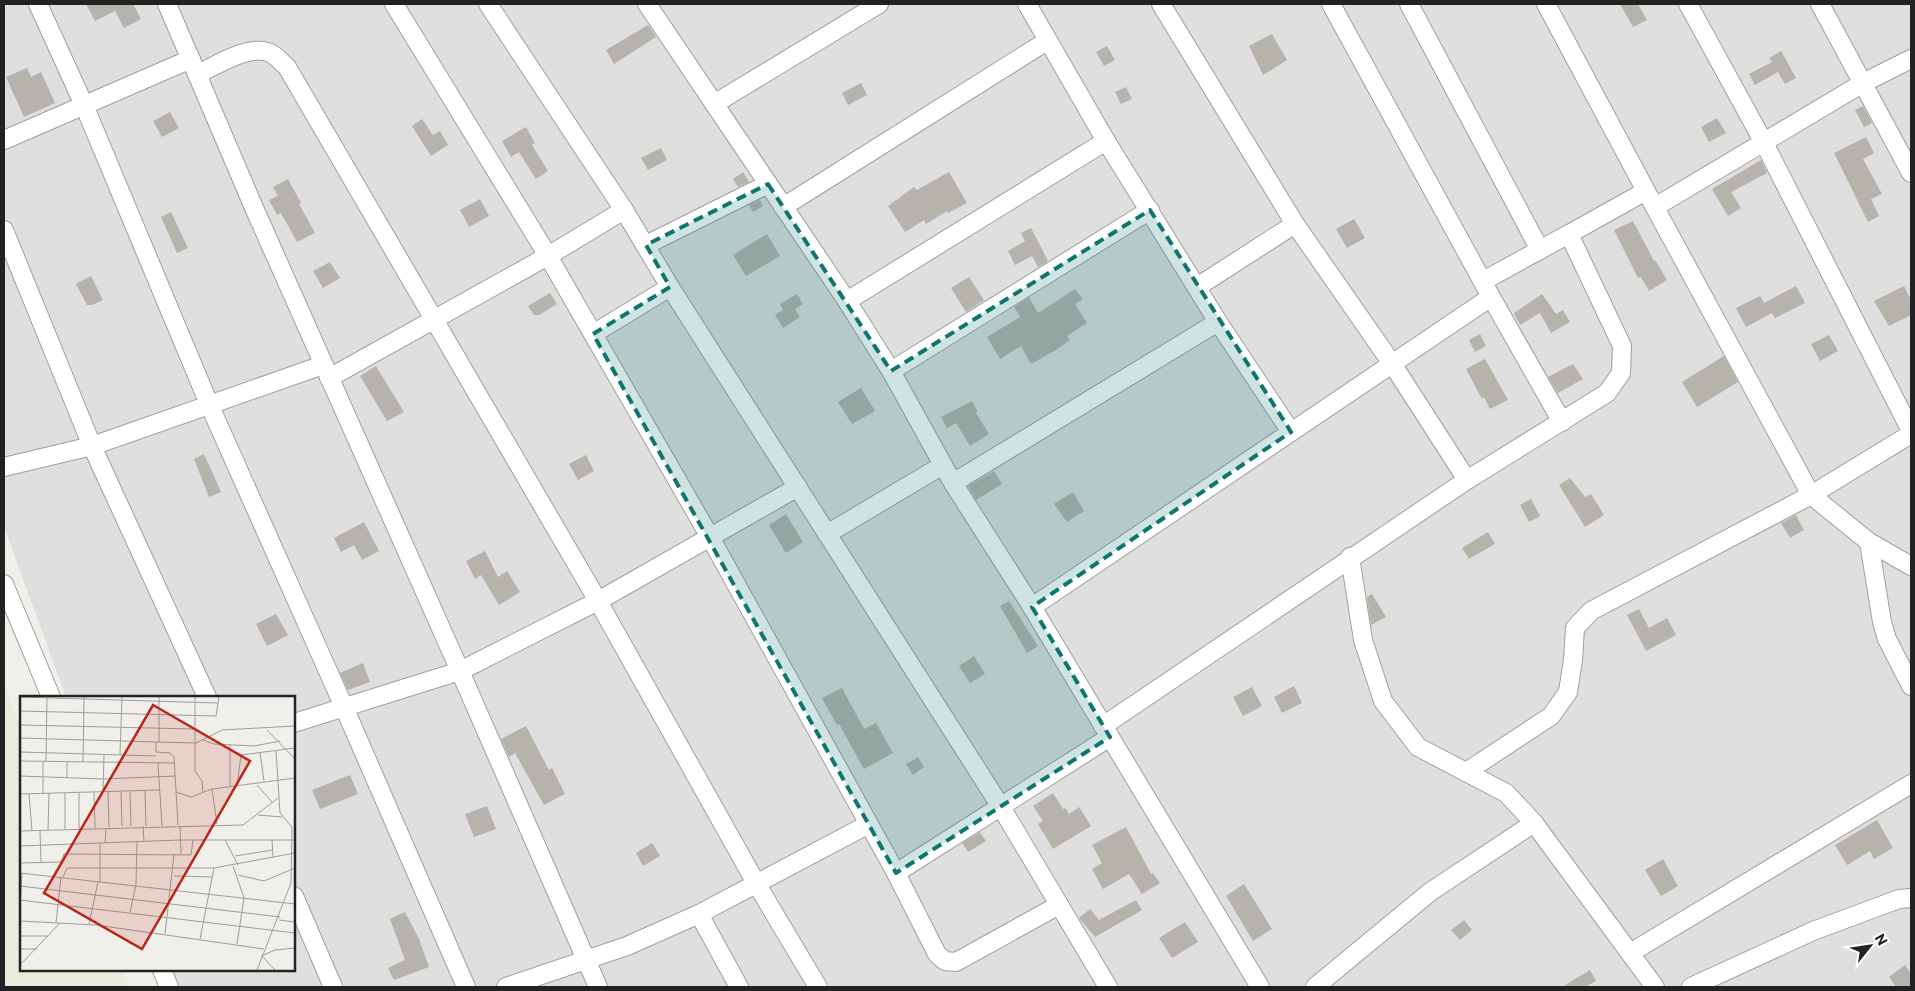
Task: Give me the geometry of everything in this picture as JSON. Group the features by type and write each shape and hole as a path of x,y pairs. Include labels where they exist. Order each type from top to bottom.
{"street":[{"path":"38,4 84,105 209,404 466,987"},
{"path":"167,4 326,372 460,670 598,987"},
{"path":"394,4 548,256 710,537 896,873 937,954 945,961 956,962 1059,905"},
{"path":"488,4 624,210 670,287 1001,807 1108,987"},
{"path":"647,4 847,301 891,371 953,483 1032,606 1260,987"},
{"path":"714,104 879,4"},
{"path":"1161,4 1295,224 1392,364 1467,480"},
{"path":"1331,4 1491,297 1562,422"},
{"path":"1410,4 1540,250"},
{"path":"1546,4 1811,495 1869,542 1911,566"},
{"path":"1466,772 1551,716 1568,692 1575,628 1591,611 1811,495 1911,433 1763,141 1688,4"},
{"path":"1820,4 1911,173"},
{"path":"1030,5 1047,40 1106,141 1218,322 1291,432"},
{"path":"783,206 1047,40"},
{"path":"4,140 84,105 194,66 248,51 272,53 287,67 598,601 756,883 818,987"},
{"path":"1655,207 1863,83 1911,59"},
{"path":"847,301 1106,141"},
{"path":"646,245 768,184"},
{"path":"1483,281 1646,191"},
{"path":"4,467 92,446 209,404 326,372 434,320 548,256 624,210"},
{"path":"891,371 1150,210"},
{"path":"1197,287 1295,224"},
{"path":"4,230 92,446 207,696"},
{"path":"896,873 1001,807 1350,557 1467,480 1607,393 1621,373 1622,346 1570,234"},
{"path":"593,334 670,287"},
{"path":"1032,606 1491,297"},
{"path":"953,483 1218,322"},
{"path":"827,534 943,465"},
{"path":"295,723 460,670 598,601 798,487"},
{"path":"1869,542 1886,639 1911,686"},
{"path":"1350,557 1363,640 1383,701 1418,747 1506,793 1534,823 1655,987"},
{"path":"4,584 50,696"},
{"path":"1630,953 1911,784"},
{"path":"1315,987 1430,892 1534,823"},
{"path":"506,987 586,962 628,946 699,914 869,824"},
{"path":"295,898 333,987"},
{"path":"1691,987 1813,932 1899,898 1911,898"},
{"path":"699,914 739,987"},
{"path":"162,971 169,987"}],"highlighted area":[{"path":"768,184 891,371 1150,210 1291,432 1032,607 1110,737 896,873 593,334 670,287 646,245"}],"shaded area":[{"path":"4,4 1911,4 1911,987 174,987 167,971 295,971 295,696 66,696 4,527"}],"green space":[{"path":"4,688 20,727 20,971 123,971 130,987 4,987"}],"building":[{"path":"86,4 133,4 141,19 124,28 115,11 95,21"},
{"path":"1620,4 1638,4 1647,20 1633,27"},
{"path":"648,25 656,37 614,64 606,50"},
{"path":"1272,34 1287,60 1263,75 1249,46"},
{"path":"1107,46 1115,60 1104,66 1096,52"},
{"path":"1781,51 1796,78 1785,84 1778,72 1755,85 1749,74 1772,62 1769,58"},
{"path":"27,68 31,77 41,72 55,103 24,117 6,77"},
{"path":"861,83 867,95 848,105 842,93"},
{"path":"1126,87 1132,99 1121,104 1115,92"},
{"path":"1863,106 1872,123 1864,127 1855,110"},
{"path":"170,112 179,128 162,137 153,121"},
{"path":"1717,118 1726,133 1709,142 1701,127"},
{"path":"422,119 433,135 440,131 448,145 431,156 412,126"},
{"path":"526,127 535,143 532,145 548,171 536,179 519,152 511,157 502,141"},
{"path":"1866,137 1874,153 1863,159 1882,194 1871,199 1879,216 1868,222 1834,153"},
{"path":"661,148 667,160 648,170 641,158"},
{"path":"1761,160 1767,173 1731,192 1741,208 1728,216 1712,189"},
{"path":"743,172 749,182 738,187 733,179"},
{"path":"949,172 967,203 948,213 947,211 926,224 924,220 905,232 888,206 914,187 917,190"},
{"path":"288,179 315,233 297,242 281,213 277,215 269,200 278,196 273,187"},
{"path":"480,199 489,216 469,227 460,210"},
{"path":"760,200 763,206 753,212 749,205"},
{"path":"171,212 188,248 177,253 161,217"},
{"path":"1354,219 1365,238 1347,248 1336,229"},
{"path":"1633,221 1654,261 1667,280 1649,291 1641,277 1638,278 1614,230"},
{"path":"1031,228 1048,261 1038,267 1032,256 1015,265 1008,251 1025,241 1021,233"},
{"path":"767,234 780,256 746,276 733,255"},
{"path":"330,262 340,278 323,288 313,271"},
{"path":"91,276 103,300 87,305 76,284"},
{"path":"969,277 984,300 966,312 951,288"},
{"path":"1796,286 1805,303 1775,318 1772,313 1746,327 1736,308 1760,296 1764,303"},
{"path":"1904,286 1911,300 1911,315 1889,326 1874,301"},
{"path":"1075,289 1083,299 1075,304 1087,323 1067,336 1070,340 1031,364 1021,346 1000,359 987,337 1020,317 1014,307 1029,297 1038,313"},
{"path":"550,293 557,304 539,315 534,315 528,306"},
{"path":"797,294 803,304 795,309 800,317 783,328 775,315 783,310 780,304"},
{"path":"1542,294 1556,314 1563,310 1570,322 1551,333 1540,313 1520,325 1514,313"},
{"path":"1480,334 1486,346 1475,352 1469,340"},
{"path":"1829,335 1838,351 1820,361 1811,344"},
{"path":"1724,356 1738,382 1697,407 1682,382"},
{"path":"1485,359 1508,400 1490,409 1484,397 1482,399 1466,369"},
{"path":"1573,364 1583,379 1558,393 1548,377"},
{"path":"376,366 404,412 387,421 360,376"},
{"path":"861,388 875,411 852,424 838,402"},
{"path":"972,401 978,412 976,413 989,434 970,446 956,423 947,428 941,417"},
{"path":"204,454 221,492 209,497 194,459"},
{"path":"586,455 594,471 578,480 569,464"},
{"path":"994,471 1002,484 976,500 968,486"},
{"path":"1570,478 1585,497 1591,494 1604,515 1585,527 1559,485"},
{"path":"1073,492 1084,511 1067,522 1054,504"},
{"path":"1531,499 1540,516 1529,522 1520,505"},
{"path":"786,514 803,542 786,553 769,525"},
{"path":"1796,515 1804,530 1790,538 1781,523"},
{"path":"364,522 379,551 362,560 354,545 341,552 334,538"},
{"path":"1488,532 1495,544 1469,559 1462,548"},
{"path":"485,551 498,577 507,571 520,592 499,605 481,575 475,579 466,561"},
{"path":"1372,594 1386,617 1371,625 1367,597"},
{"path":"1009,601 1038,646 1027,653 1000,606"},
{"path":"1639,609 1649,628 1667,618 1676,635 1646,651 1627,615"},
{"path":"276,614 288,635 267,646 256,624"},
{"path":"974,656 985,674 970,683 959,666"},
{"path":"363,663 370,682 348,690 340,673"},
{"path":"1294,686 1302,703 1282,713 1274,697"},
{"path":"1252,687 1262,706 1243,716 1233,697"},
{"path":"842,688 864,729 876,723 893,753 864,769 822,698"},
{"path":"526,726 549,770 552,768 565,794 544,805 515,753 509,757 501,739"},
{"path":"918,757 924,767 913,775 906,764"},
{"path":"350,775 358,794 320,809 312,790"},
{"path":"1053,793 1063,809 1065,808 1069,814 1079,807 1091,826 1053,849 1038,824 1043,821 1033,806"},
{"path":"487,806 496,829 474,837 465,814"},
{"path":"1877,820 1893,848 1874,859 1870,851 1847,865 1835,845"},
{"path":"1126,827 1151,874 1153,873 1160,883 1142,894 1129,874 1103,889 1092,869 1102,863 1092,845"},
{"path":"980,832 986,841 968,852 962,843"},
{"path":"652,843 660,856 643,866 636,853"},
{"path":"1663,859 1678,886 1661,896 1645,870"},
{"path":"1244,884 1272,929 1253,941 1226,896"},
{"path":"1136,900 1142,910 1095,937 1079,918 1090,909 1099,920"},
{"path":"405,912 419,939 429,967 394,980 388,968 405,960 390,919"},
{"path":"1464,920 1472,930 1460,940 1451,930"},
{"path":"1185,922 1198,942 1172,958 1159,938"},
{"path":"1905,965 1911,974 1911,987 1896,987 1889,977"},
{"path":"1590,970 1596,981 1585,987 1562,987"}]}
